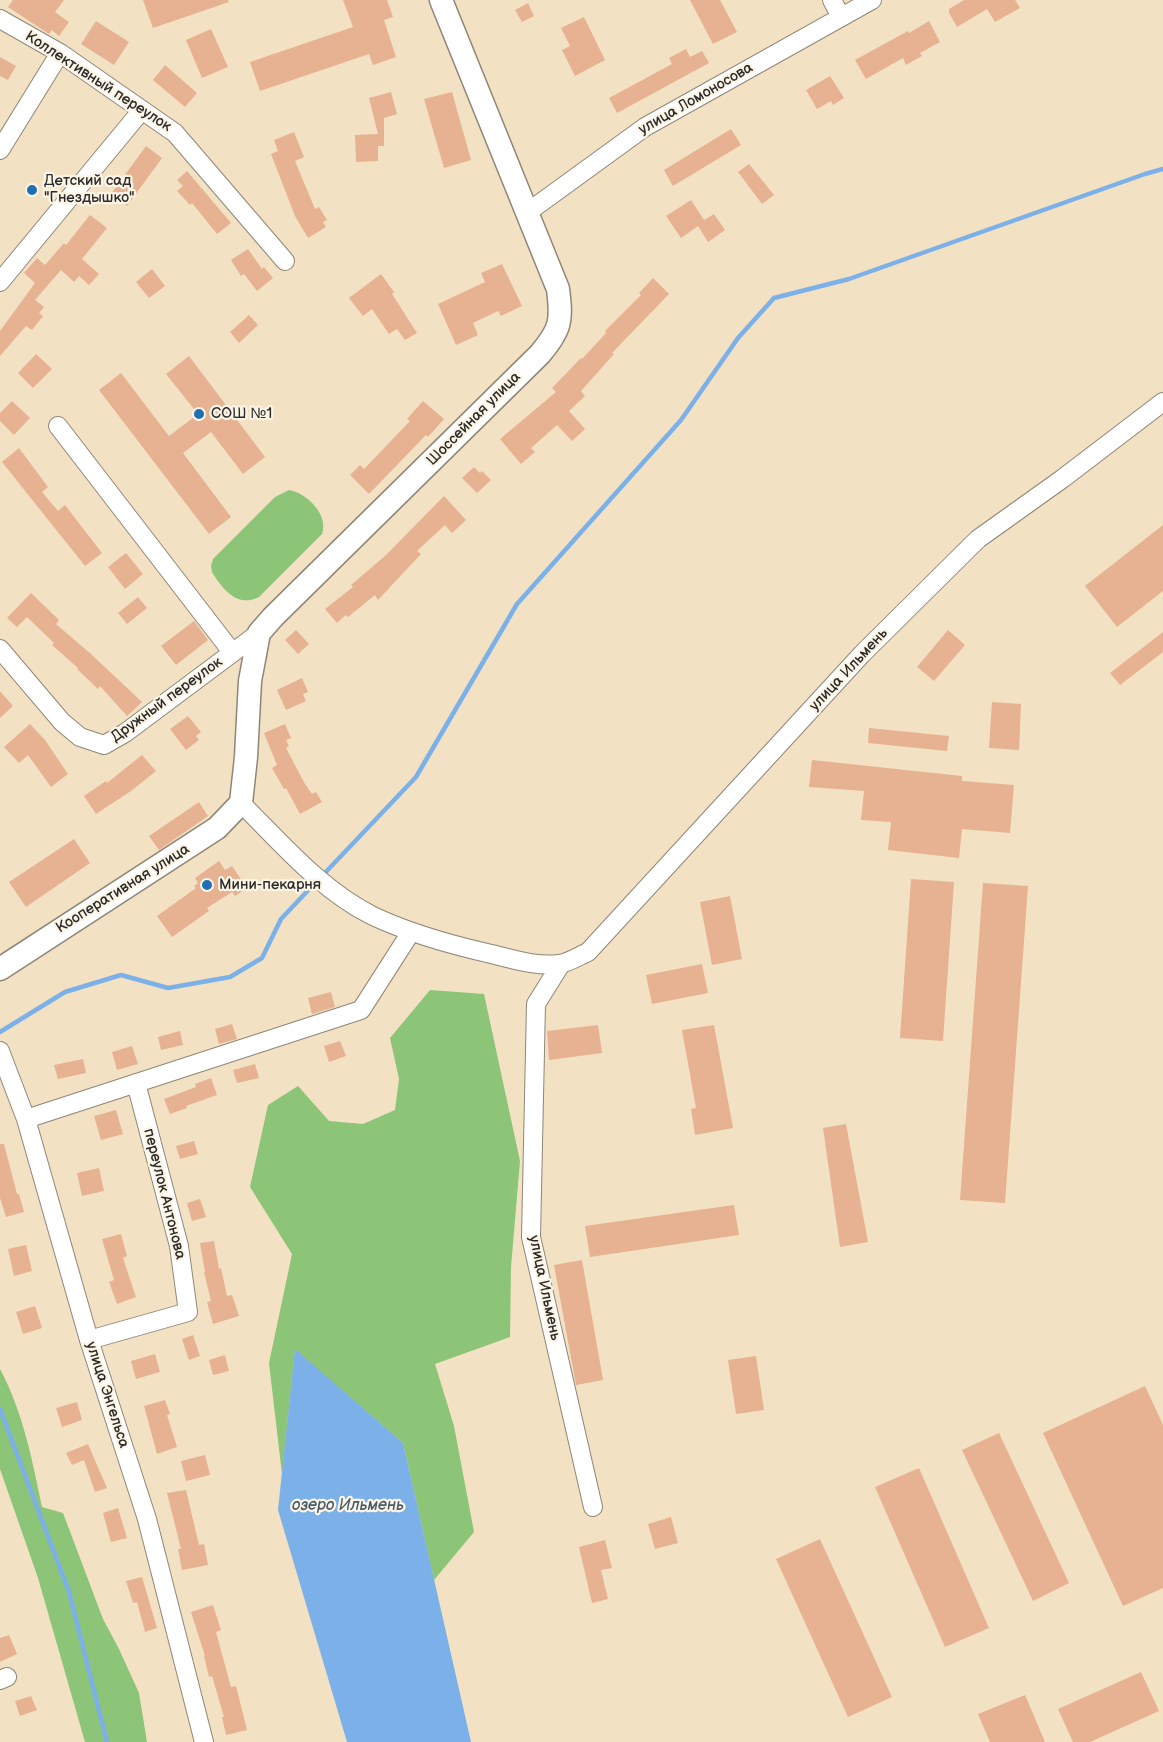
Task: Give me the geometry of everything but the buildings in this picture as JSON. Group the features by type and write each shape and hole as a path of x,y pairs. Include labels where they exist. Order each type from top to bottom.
{"street":[{"name":"Шоссейная улица","path":"259,633 540,354 554,338 559,324 561,311 558,289 441,0"},
{"path":"832,0 841,17"},
{"name":"улица Ломоносова","path":"528,212 645,127 872,0"},
{"name":"Коллективный переулок","path":"0,19 60,53 176,133 285,261"},
{"path":"0,150 60,53"},
{"path":"0,282 142,110"},
{"name":"улица Ильмень","path":"241,803 304,865 338,893 372,915 411,932 537,965 561,964 588,952 862,654 978,538 1062,479 1163,402"},
{"path":"58,426 232,652"},
{"path":"241,803 250,681 259,633"},
{"name":"Дружный переулок","path":"0,650 62,722 80,737 104,744 125,733 259,633"},
{"name":"Кооперативная улица","path":"0,969 217,828 241,803"},
{"path":"26,1119 361,1010 411,932"},
{"name":"улица Ильмень","path":"561,964 536,1004 531,1237 593,1507"},
{"name":"улица Энгельса","path":"0,1051 26,1119 89,1340 147,1519 204,1742"},
{"name":"переулок Антонова","path":"89,1340 188,1312 179,1246 136,1083"}],"green space":[{"path":"289,490 303,495 315,506 322,520 322,534 259,597 251,600 238,599 226,591 212,572 213,559 275,497"},
{"path":"430,990 484,994 520,1161 511,1267 510,1337 435,1364 454,1426 474,1532 434,1580 403,1443 295,1350 282,1474 269,1363 292,1254 250,1187 268,1105 298,1086 329,1121 363,1124 395,1110 399,1079 390,1038"},
{"path":"0,1369 21,1419 42,1507 63,1513 103,1619 139,1693 147,1742 85,1742 38,1578 0,1469"}],"water":[{"name":"озеро Ильмень","path":"295,1349 403,1443 471,1742 347,1742 278,1510"}],"waterway":[{"path":"322,876 416,777 517,604 681,420 738,338 774,298 849,279 1163,169"},
{"path":"0,1032 65,992 121,975 168,988 230,977 262,958 281,919 316,882"},
{"path":"0,1409 69,1592 107,1742"}],"place":[{"name":"Детский сад \"Гнездышко\"","path":"32,190"},
{"name":"СОШ №1","path":"199,414"},
{"name":"Мини-пекарня","path":"207,885"}]}
